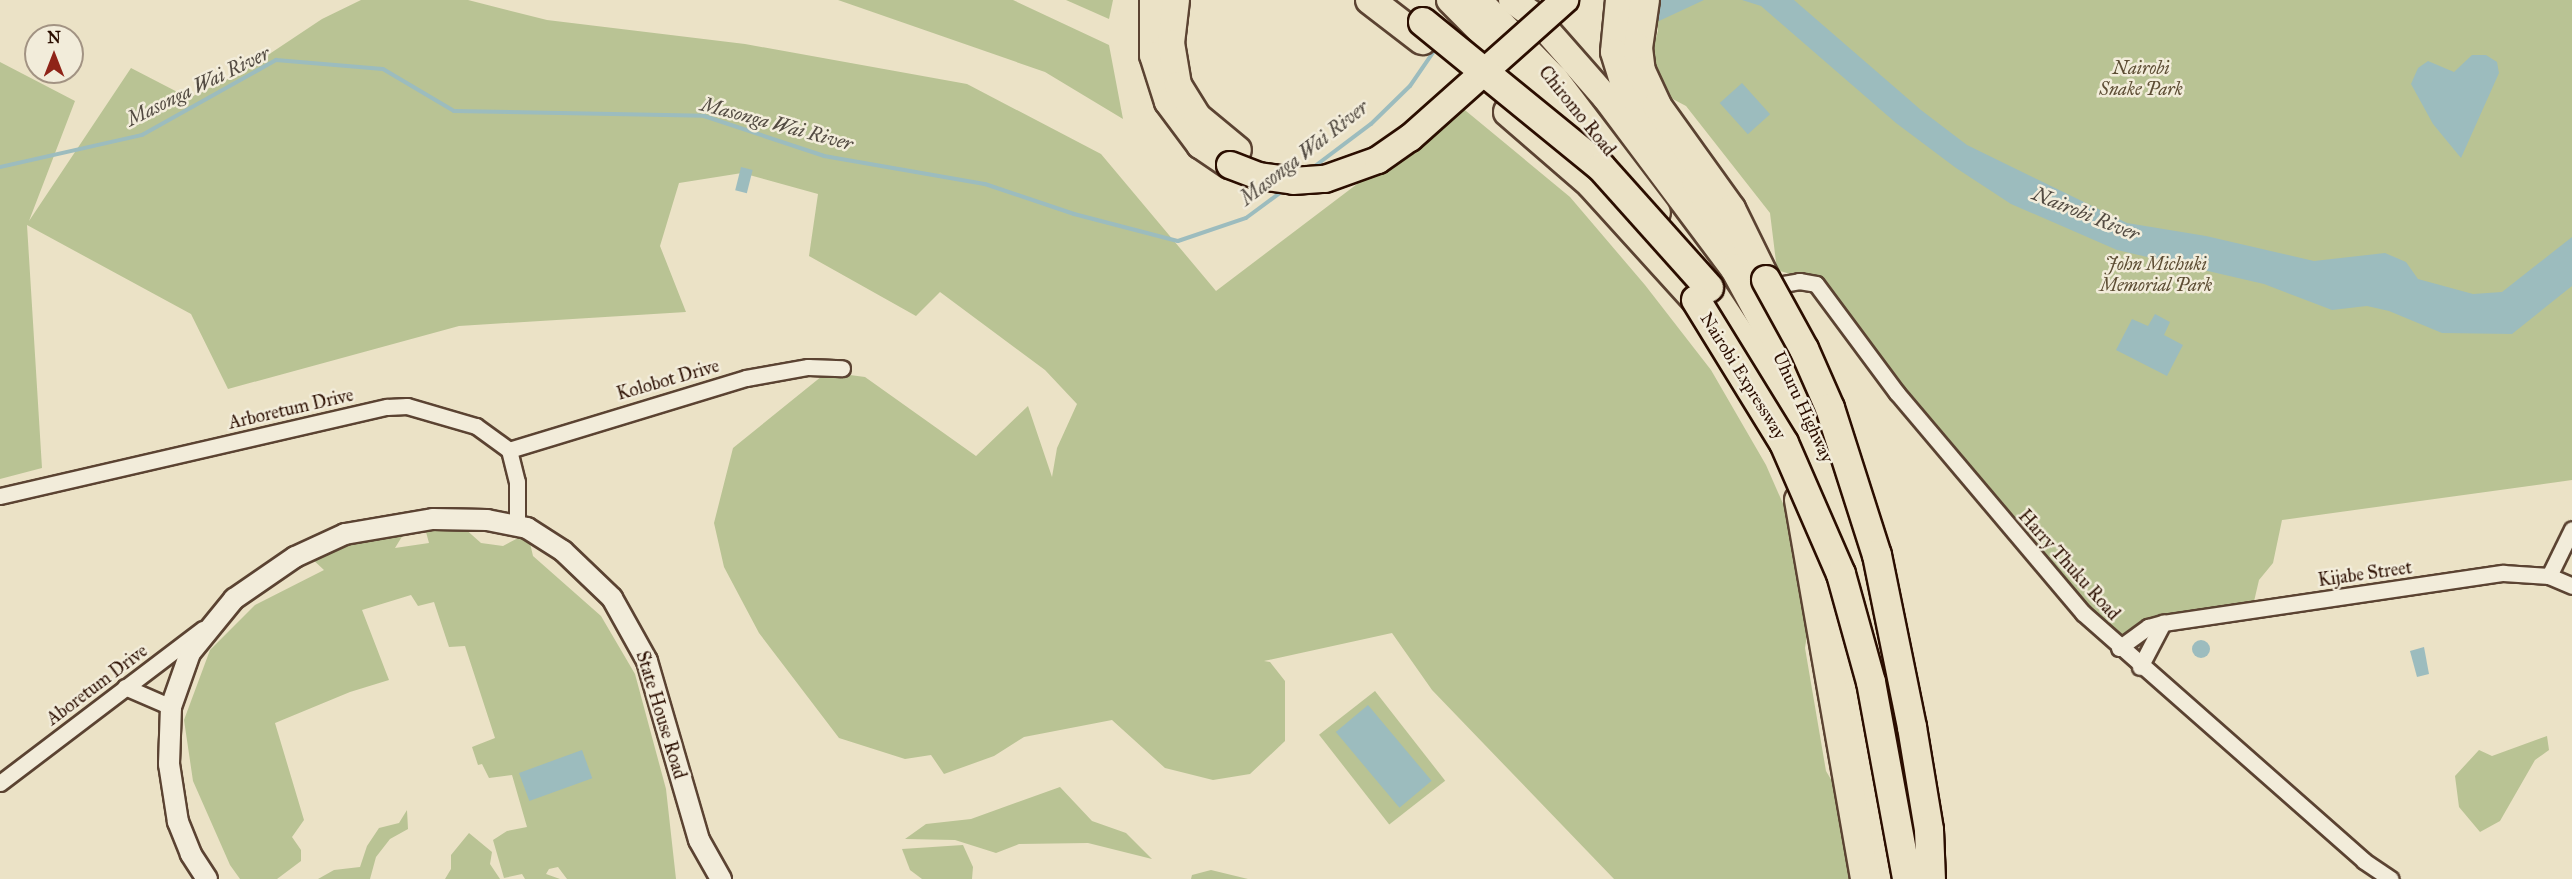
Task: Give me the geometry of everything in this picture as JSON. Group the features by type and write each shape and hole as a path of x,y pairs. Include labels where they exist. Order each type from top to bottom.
{"highway":[{"path":"1153,0 1153,56 1168,102 1200,145 1234,158 1307,164 1358,152 1385,136 1418,110 1524,1"},
{"path":"1176,0 1171,43 1179,86 1197,116 1234,158 1259,176 1293,181 1326,179 1378,160 1410,138 1565,0"},
{"name":"Nairobi Expressway","path":"1370,0 1422,40 1591,184 1696,300 1784,443 1841,574 1871,682 1907,879"},
{"name":"Nairobi Expressway","path":"1396,0 1601,167 1709,288 1785,403 1819,471 1847,541 1872,620 1890,688 1929,879"},
{"path":"1450,0 1590,142 1607,149"},
{"name":"Chiromo Road","path":"1478,0 1555,79 1648,199"},
{"name":"Uhuru Highway","path":"1524,1 1606,98 1748,280 1877,577 1913,691 1946,879"},
{"path":"1630,8 1641,71 1657,106 1731,208 1748,280 1804,349 1830,408 1877,555 1914,738 1929,830 1929,879"},
{"name":"Uhuru Highway","path":"1648,199 1755,379 1799,500 1856,692 1885,879"},
{"path":"1799,500 1865,879"}],"street":[{"name":"Harry Thuku Road","path":"1748,280 1800,281 1816,284 1897,393 1996,514 2119,648 2356,854 2391,879"},
{"name":"Kolobot Drive","path":"509,450 747,378 808,367 842,368"},
{"name":"Arboretum Drive","path":"0,496 387,407 406,406 449,416 492,434 509,450"},
{"path":"509,450 517,482 517,525"},
{"name":"State House Road","path":"207,879 191,854 174,805 169,743 171,707 190,654 234,599 275,569 345,534 433,519 517,525 545,538 581,566 626,617 647,661 699,840 719,878"},
{"path":"2549,576 2572,529"},
{"name":"Kijabe Street","path":"2119,648 2148,627 2163,623 2504,573 2549,576 2572,586"},
{"name":"Aboretum Drive","path":"0,783 217,618"},
{"path":"2140,667 2163,623"},
{"path":"126,687 171,707"}],"green space":[{"path":"361,0 468,0 547,20 745,44 967,84 1101,154 1216,291 1460,106 1570,197 1645,285 1711,370 1766,465 1791,522 1811,609 1805,648 1826,771 1842,798 1857,879 1614,879 1432,690 1392,633 1264,661 1270,662 1285,681 1285,741 1250,774 1213,780 1165,768 1112,720 1024,737 994,756 944,774 931,755 905,759 839,738 759,633 724,567 714,523 733,448 827,372 865,377 976,456 1028,406 1052,477 1057,448 1077,404 1045,370 940,292 916,316 809,256 818,194 742,173 679,183 660,246 686,312 459,326 228,389 191,314 27,225 42,468 0,479 0,62 24,74 24,84 42,84 75,101 29,221 131,68 189,98 244,71 322,19"},
{"path":"838,0 1013,0 1109,45 1123,119 1045,72"},
{"path":"1066,0 1113,0 1109,19"},
{"name":"John Michuki Memorial Park","path":"1655,0 2572,0 2572,480 2282,520 2273,563 2259,580 2252,610 2163,623 2119,648 1806,279 1777,270 1770,213 1686,106 1667,96 1656,77 1651,55 1658,31"},
{"path":"463,527 481,543 503,546 520,537 530,543 533,556 601,616 635,674 666,789 676,879 567,879 558,867 549,869 546,874 560,879 525,879 522,874 504,878 493,840 507,831 527,827 512,775 489,778 482,764 478,765 472,747 495,738 465,646 449,647 434,602 418,606 411,595 362,610 389,680 350,692 275,723 304,820 292,837 301,850 301,861 277,879 240,879 230,865 193,781 184,720 210,650 255,605 324,570 309,556 333,544 406,530 395,548 429,543 426,532"},
{"path":"1375,691 1445,781 1389,825 1319,735"},
{"path":"2547,736 2549,750 2535,760 2500,821 2480,832 2459,807 2455,776 2479,750 2492,756"},
{"path":"1060,787 1092,821 1126,833 1152,859 1088,843 1019,844 996,853 955,840 905,839 926,824 971,819"},
{"path":"407,810 408,829 390,839 376,857 370,879 318,879 334,870 360,867 367,846 379,828 399,823"},
{"path":"469,833 492,852 490,864 500,879 445,879 451,869 451,855"},
{"path":"963,845 973,867 972,879 922,879 910,870 902,849"},
{"path":"1211,870 1248,879 1191,879 1192,875"}],"water":[{"path":"1655,0 1704,0 1659,21"},
{"name":"Nairobi River","path":"1742,0 1794,0 1921,110 1967,145 2127,223 2206,236 2314,261 2385,253 2406,262 2418,279 2473,294 2502,292 2572,237 2572,286 2512,334 2442,333 2389,311 2367,306 2332,310 2264,284 2117,250 2011,204 1956,168 1896,123 1761,6"},
{"path":"2472,55 2486,55 2497,62 2499,73 2461,158 2433,124 2411,84 2418,68 2428,61 2454,72"},
{"path":"1742,83 1770,114 1748,134 1720,103"},
{"path":"741,167 753,170 747,193 735,190"},
{"path":"2155,314 2170,322 2164,335 2183,345 2167,376 2116,350 2132,319 2148,326"},
{"path":"2201,640 2207,643 2210,649 2207,655 2201,658 2195,655 2192,649 2195,643"},
{"path":"2424,647 2429,674 2417,677 2410,651"},
{"path":"1368,705 1432,781 1399,808 1336,732"},
{"path":"582,750 592,778 529,801 519,773"}],"waterway":[{"name":"Masonga Wai River","path":"1311,169 1371,124 1410,86 1436,48"},
{"name":"Masonga Wai River","path":"0,167 142,135 276,60 383,69 454,111 704,116 824,156 985,184 1074,214 1178,241 1246,218 1284,190"}],"park label":[{"name":"Nairobi Snake Park","path":"2141,79"}]}
